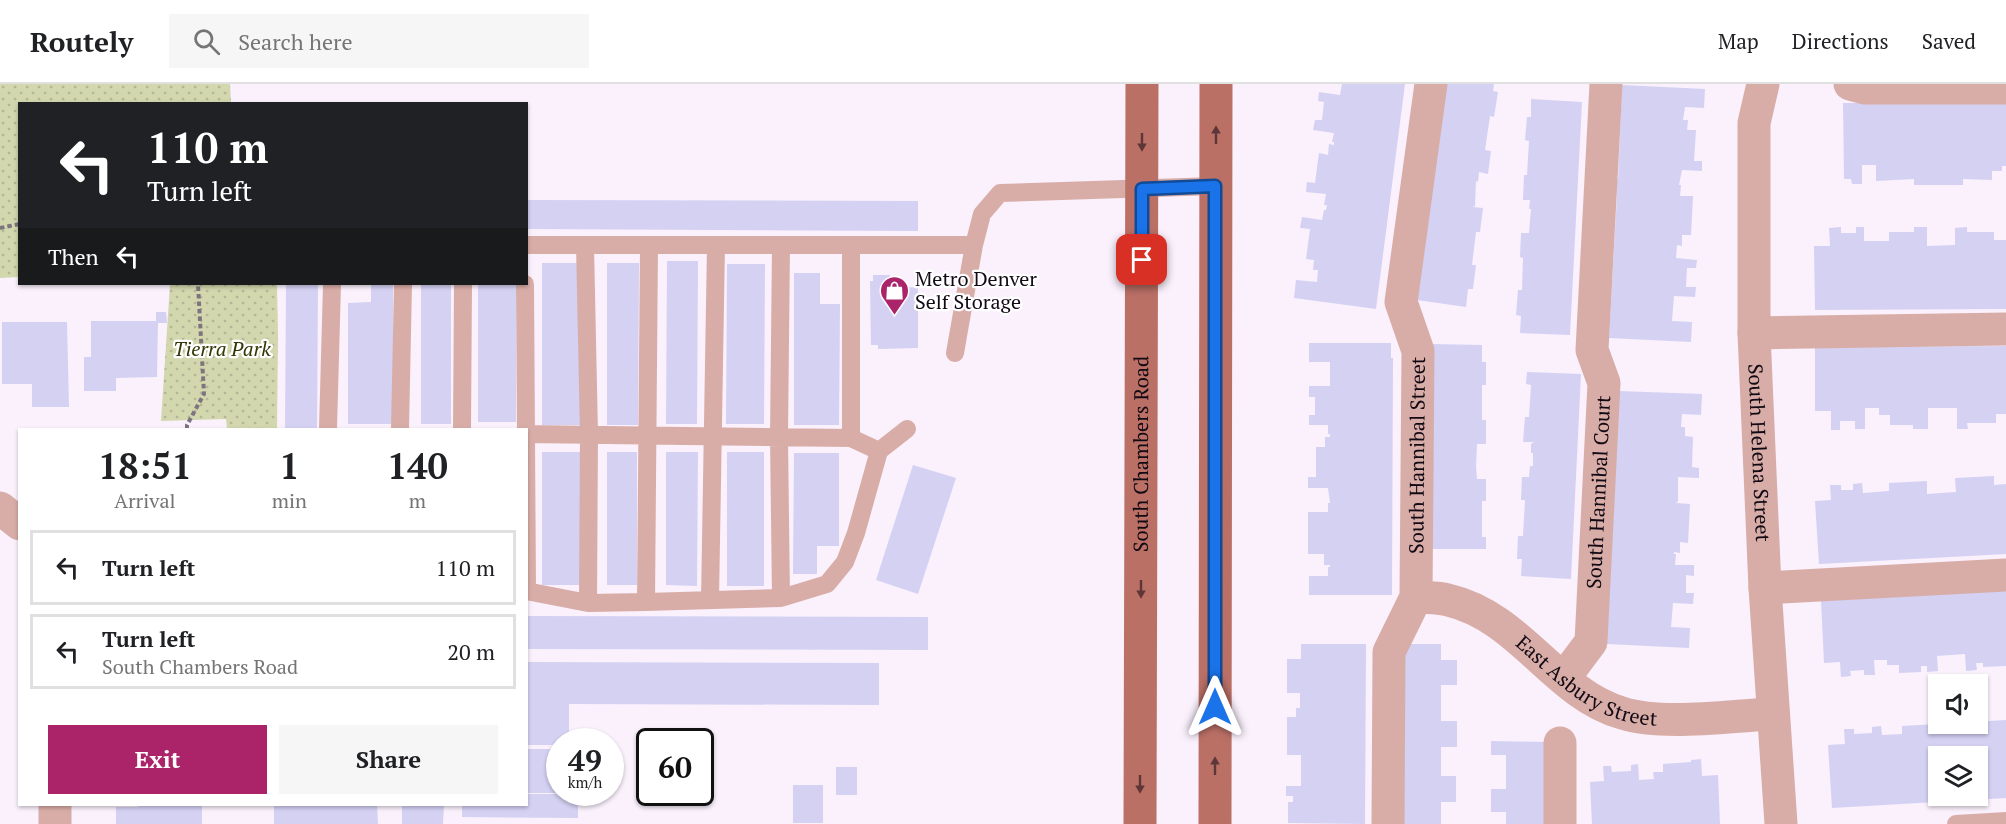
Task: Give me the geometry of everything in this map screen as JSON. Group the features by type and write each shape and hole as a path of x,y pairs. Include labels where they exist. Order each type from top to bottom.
{"main road":[{"name":"South Chambers Road","path":"1140,824 1142,84"},
{"path":"1215,824 1216,84"}],"street":[{"name":"South Hannibal Street","path":"1388,824 1389,652 1416,597 1418,351 1401,302 1431,84"},
{"name":"South Hannibal Court","path":"1564,678 1591,642 1605,383 1592,350 1606,84"},
{"name":"South Helena Street","path":"1763,84 1754,123 1754,333 1765,588 1781,824"},
{"path":"1850,84 1865,88 2006,88"},
{"path":"1754,333 2006,329"},
{"path":"0,508 18,522"},
{"path":"1765,588 2006,575"},
{"name":"East Asbury Street","path":"1416,597 1447,600 1484,614 1513,633 1590,700 1622,713 1659,720 1772,714"},
{"path":"1560,743 1560,824"},
{"path":"55,824 56,806"}],"lane":[{"path":"955,353 974,245 982,214 1000,193 1215,186"},
{"path":"528,245 974,245"},
{"path":"585,245 589,435 588,603"},
{"path":"646,602 649,245"},
{"path":"710,600 716,245"},
{"path":"781,245 779,437 781,598"},
{"path":"850,245 850,438"},
{"path":"328,428 332,285"},
{"path":"400,428 403,285"},
{"path":"462,428 463,285"},
{"path":"525,285 527,428"},
{"path":"528,591 588,603 646,602 781,598 827,584 845,562 856,533 879,451 907,429"},
{"path":"528,434 850,438 879,451"},
{"path":"1956,824 2006,821"}],"path":[{"path":"0,228 18,224"},
{"path":"187,428 204,394 198,285"}],"green space":[{"path":"0,84 230,84 231,102 18,102 18,277 0,278"},
{"name":"Tierra Park","path":"170,285 277,285 277,428 227,428 226,419 161,421"}],"building":[{"path":"1342,84 1405,84 1376,309 1294,298 1296,280 1317,282 1318,270 1313,270 1314,260 1306,259 1310,229 1300,228 1302,217 1322,220 1327,205 1324,205 1326,194 1306,192 1307,182 1315,183 1319,153 1328,155 1329,144 1334,145 1332,142 1334,133 1313,130 1315,120 1322,120 1324,102 1318,101 1319,92 1340,95"},
{"path":"1444,84 1494,84 1493,91 1498,92 1494,117 1490,116 1485,150 1491,151 1488,174 1479,172 1478,182 1476,181 1475,206 1473,207 1483,208 1480,232 1476,232 1472,265 1476,265 1473,289 1468,289 1466,307 1417,300"},
{"path":"1622,85 1705,89 1704,108 1685,107 1683,120 1688,120 1687,130 1696,130 1694,161 1702,161 1702,171 1682,170 1679,185 1681,185 1680,196 1693,196 1691,235 1682,235 1682,246 1677,245 1676,258 1697,260 1696,268 1687,268 1686,287 1696,287 1695,297 1674,296 1672,321 1692,322 1691,342 1609,338"},
{"path":"1531,99 1582,102 1570,335 1520,333 1521,316 1516,315 1518,290 1522,290 1521,233 1529,233 1531,209 1529,209 1530,200 1523,200 1529,141 1525,140 1527,117 1531,117"},
{"path":"1843,103 2006,103 2006,166 2002,166 2002,171 1992,171 1992,180 1963,179 1963,185 1914,185 1914,179 1876,181 1876,165 1862,165 1862,184 1852,184 1851,179 1844,179"},
{"path":"528,200 918,201 918,231 528,229"},
{"path":"1841,227 1841,233 1856,233 1856,227 1864,227 1864,241 1889,241 1889,232 1914,232 1914,227 1927,227 1927,246 1955,245 1955,228 1967,227 1967,232 1994,232 1994,240 2006,240 2006,309 1815,310 1814,246 1830,246 1829,228"},
{"path":"667,261 698,261 697,424 666,424"},
{"path":"542,263 580,263 580,425 542,425"},
{"path":"607,263 639,263 638,425 607,425"},
{"path":"727,264 765,264 764,424 726,424"},
{"path":"794,273 820,273 820,304 840,304 839,425 794,425"},
{"name":"Metro Denver Self Storage","path":"873,275 890,275 891,288 918,287 918,348 878,349 878,345 871,345 870,281 873,281"},
{"path":"286,285 318,285 317,428 285,428"},
{"path":"371,285 393,285 394,424 348,424 348,303 371,302"},
{"path":"421,285 451,285 451,424 421,424"},
{"path":"478,285 516,285 516,422 478,422"},
{"path":"156,312 166,312 167,323 158,323 157,377 116,378 116,391 84,391 84,357 91,357 91,321 156,321"},
{"path":"2,322 67,322 69,407 32,407 32,384 2,384"},
{"path":"1309,343 1391,343 1391,358 1393,358 1392,595 1309,595 1309,576 1328,576 1328,567 1330,567 1330,565 1324,565 1324,554 1308,554 1308,512 1328,512 1328,503 1330,503 1328,488 1308,488 1308,477 1316,477 1316,447 1325,447 1325,437 1330,437 1330,434 1328,434 1328,425 1309,425 1309,415 1315,415 1315,397 1309,397 1309,386 1330,386 1330,362 1309,362"},
{"path":"1433,344 1482,345 1482,362 1486,362 1486,385 1482,385 1482,420 1486,420 1486,444 1477,444 1476,467 1477,479 1486,479 1486,501 1482,501 1482,537 1486,537 1486,549 1431,549"},
{"path":"2006,346 2006,414 1996,414 1996,423 1967,423 1968,429 1957,429 1957,408 1928,408 1928,429 1913,429 1913,425 1890,425 1890,415 1879,415 1879,408 1865,408 1865,429 1855,429 1855,421 1840,421 1840,430 1831,430 1831,411 1815,411 1815,347"},
{"path":"1527,372 1581,374 1571,579 1521,576 1522,559 1517,559 1518,536 1523,536 1525,500 1521,500 1522,477 1529,477 1530,466 1533,466 1531,444 1534,442 1523,442 1525,417 1529,417 1531,385 1526,384"},
{"path":"1619,391 1702,394 1701,415 1682,414 1681,427 1685,427 1685,436 1693,437 1692,467 1699,468 1699,478 1678,477 1678,501 1676,503 1690,504 1688,543 1680,542 1680,553 1674,552 1674,554 1676,554 1675,565 1694,565 1694,576 1686,575 1686,593 1694,593 1693,604 1673,603 1671,627 1690,628 1689,648 1607,644"},
{"path":"542,452 580,452 580,585 542,585"},
{"path":"607,452 637,452 637,585 607,585"},
{"path":"666,452 698,452 697,586 666,585"},
{"path":"727,452 764,452 764,586 727,586"},
{"path":"794,453 839,453 839,546 817,546 817,574 793,574"},
{"path":"913,465 956,478 918,594 876,580"},
{"path":"1994,476 1994,485 2006,484 2006,554 1819,564 1815,501 1831,500 1830,485 1841,485 1841,490 1853,490 1853,484 1862,483 1863,493 1889,491 1889,483 1927,481 1927,494 1956,492 1955,478"},
{"path":"2006,590 2006,666 1983,667 1983,663 1976,663 1977,670 1966,671 1965,654 1937,656 1938,671 1927,672 1927,666 1921,666 1921,672 1899,673 1899,665 1887,665 1887,660 1874,660 1875,675 1864,675 1864,670 1850,671 1851,676 1841,677 1840,662 1824,663 1821,600"},
{"path":"528,616 928,617 928,650 528,649"},
{"path":"1301,644 1366,644 1365,824 1288,823 1288,802 1293,802 1293,796 1286,796 1286,786 1301,786 1301,755 1287,755 1287,717 1296,717 1296,708 1300,708 1300,693 1287,693 1287,659 1301,659"},
{"path":"1402,644 1441,644 1441,660 1457,660 1457,685 1441,685 1441,721 1457,721 1457,747 1441,747 1441,776 1456,776 1456,802 1441,802 1441,824 1402,824"},
{"path":"528,662 879,663 879,705 569,704 569,728 546,728 546,745 528,745"},
{"path":"2006,720 2006,798 1988,799 1988,746 1928,746 1928,802 1832,808 1828,745 1845,744 1844,729 1854,729 1854,734 1872,733 1872,727 1881,726 1882,735 1902,734 1902,726 1928,724 1928,734 1988,734 1988,721"},
{"path":"1491,741 1546,742 1546,824 1506,824 1506,812 1491,812 1491,789 1506,789 1506,755 1491,755"},
{"path":"528,749 546,749 546,793 528,793"},
{"path":"1701,759 1702,776 1718,775 1720,824 1592,824 1590,782 1604,781 1603,766 1611,766 1612,772 1631,771 1631,765 1638,764 1639,780 1654,779 1653,772 1663,772 1663,764"},
{"path":"836,767 857,767 857,795 836,795"},
{"path":"793,785 823,785 823,823 793,823"},
{"path":"528,794 546,794 546,806 578,806 578,818 462,817 462,806 528,806"},
{"path":"202,806 202,824 116,824 116,807"},
{"path":"274,806 377,806 378,824 274,824"},
{"path":"402,806 444,806 443,824 402,824"}],"place":[{"name":"Metro Denver Self Storage","path":"894,316"}],"route":[{"path":"1142,260 1142,189 1215,186 1215,707"}]}
